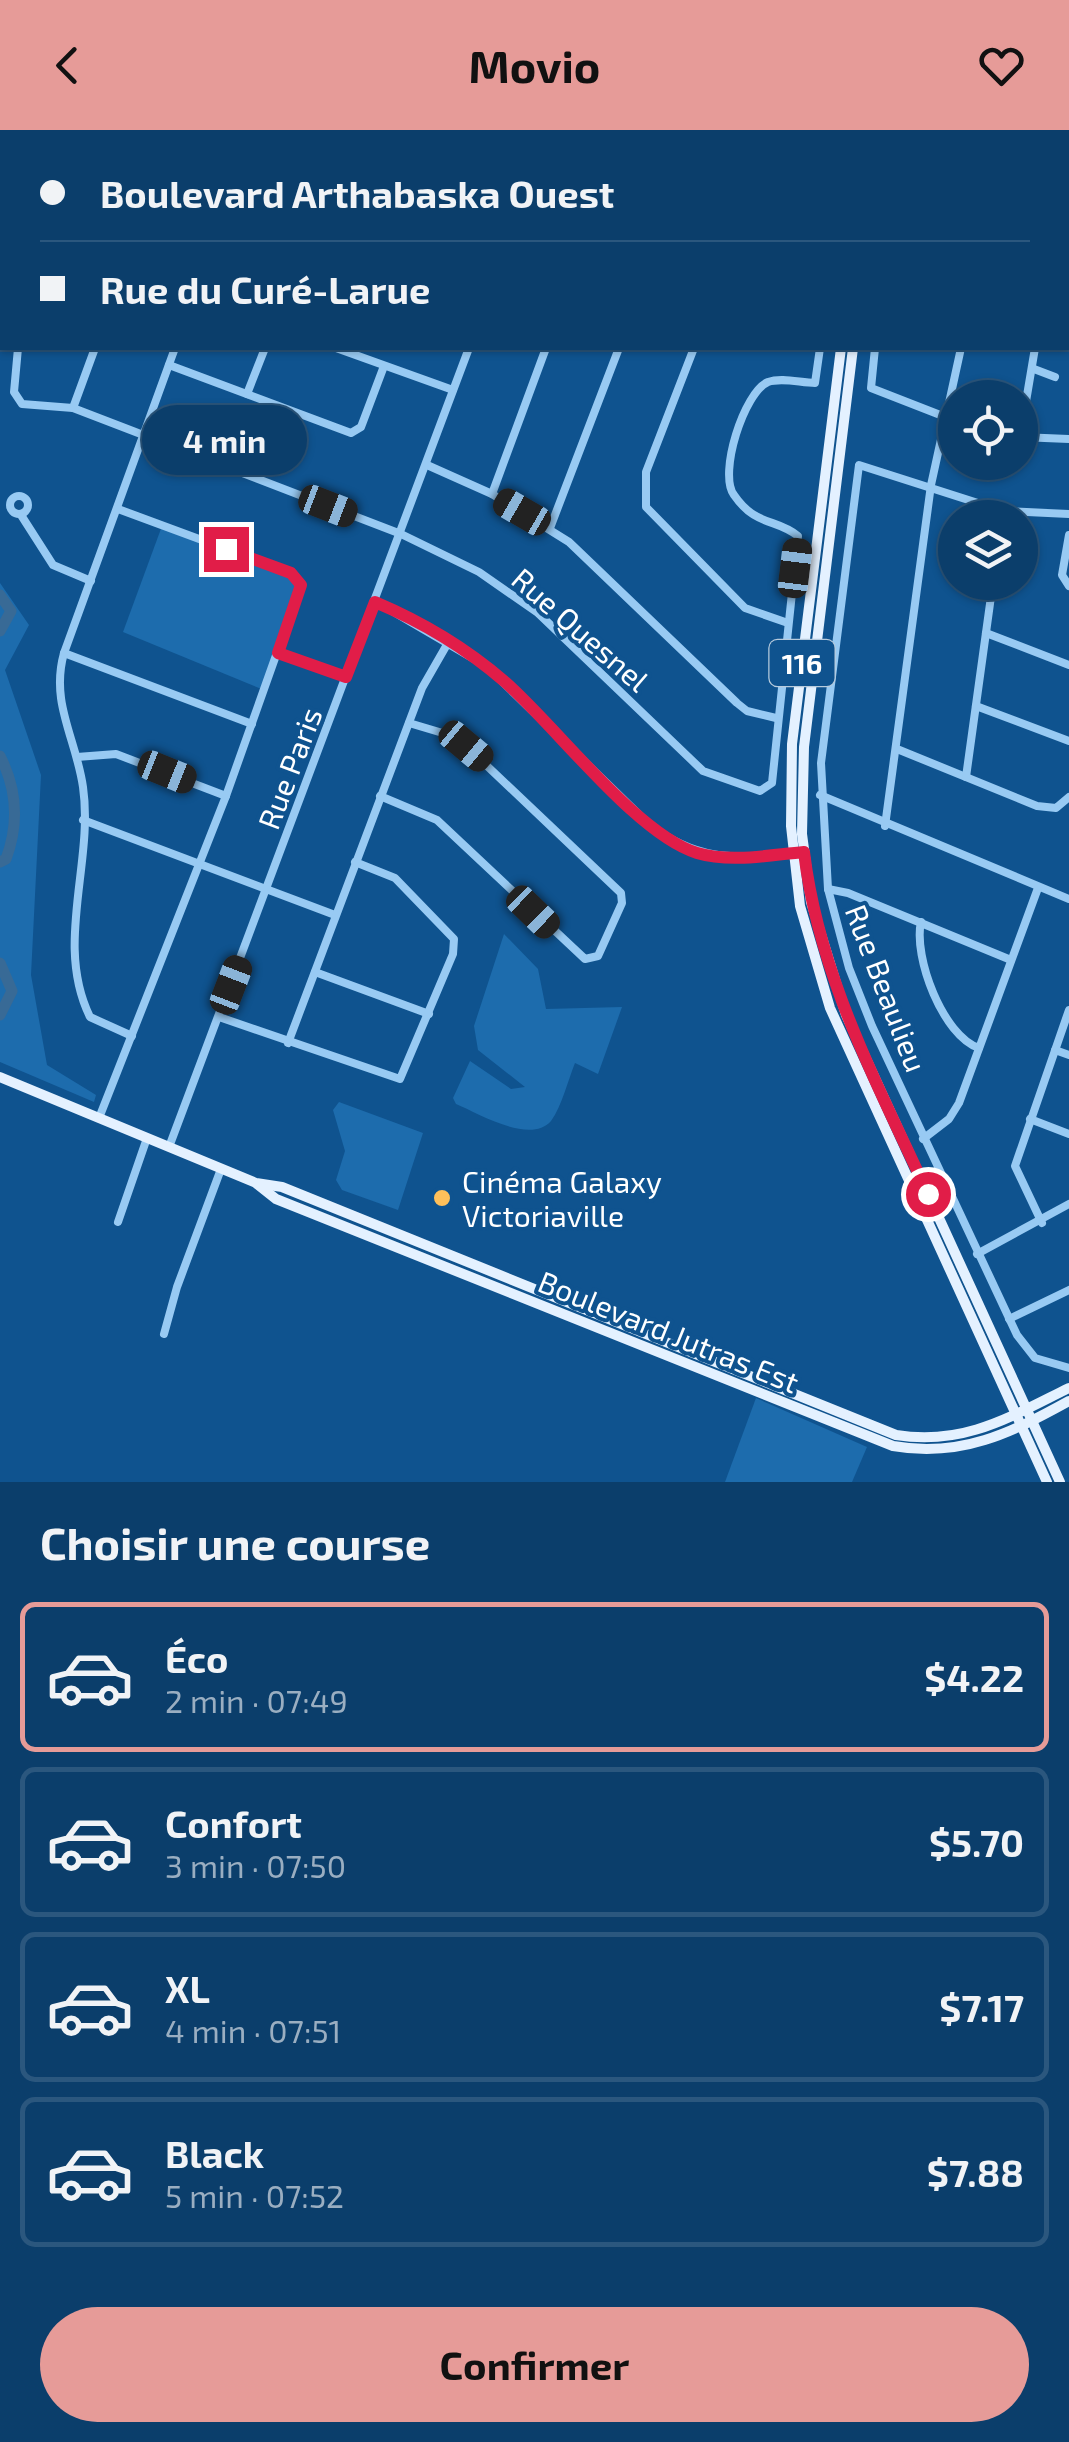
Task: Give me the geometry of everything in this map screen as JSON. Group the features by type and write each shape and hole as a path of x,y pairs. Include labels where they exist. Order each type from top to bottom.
{"main road":[{"name":"116","path":"841,350 792,744 808,939 830,1008 1024,1418 1060,1482"},
{"name":"116","path":"798,853 804,746 853,350"},
{"name":"Boulevard Jutras Est","path":"0,1077 256,1183 282,1187 896,1434 953,1438 1069,1401"},
{"name":"Boulevard Jutras Est","path":"1024,1418 1069,1388"},
{"name":"116","path":"1024,1418 1047,1482"}],"street":[{"name":"Rue Quesnel","path":"17,350 14,363 17,399 22,404 72,408 401,534 479,572 538,613 703,772 725,783 766,791 772,783 776,718"},
{"path":"72,408 93,350"},
{"path":"132,1036 90,1016 76,967 84,820 77,757 59,704 64,652 175,350"},
{"path":"247,394 264,350"},
{"path":"341,350 453,390"},
{"name":"Rue Paris","path":"169,1147 467,350"},
{"path":"492,494 545,350"},
{"path":"550,528 618,350"},
{"path":"693,350 646,472 646,506 745,608 788,623"},
{"path":"426,465 492,494 550,528 598,566 737,703 747,711 776,718 798,536 752,515 730,490 726,470 750,403 761,387 774,381 816,382 820,350"},
{"path":"875,350 871,388 938,408"},
{"path":"956,380 961,350"},
{"path":"1032,380 1035,350"},
{"path":"169,364 351,433 361,427 384,366"},
{"path":"1034,369 1055,377"},
{"path":"1038,438 1069,440"},
{"path":"885,826 931,485 938,459"},
{"name":"Rue Beaulieu","path":"931,485 859,465 824,724 820,796 828,890 848,968 977,1254 1010,1319 1036,1358 1069,1368"},
{"path":"931,485 968,500"},
{"path":"99,1118 226,796 300,591 296,577 118,510"},
{"path":"21,514 54,565 91,580"},
{"path":"1038,514 1069,514"},
{"path":"1069,536 1062,575 1069,586"},
{"path":"966,777 991,600"},
{"path":"375,602 449,641 506,683 637,813 678,844 695,852 728,857 798,853"},
{"path":"986,633 1069,665"},
{"path":"288,1043 427,675 449,641"},
{"path":"64,652 252,724"},
{"path":"278,653 346,677"},
{"path":"976,706 1069,741"},
{"path":"380,796 437,820 556,935 591,960 598,956 622,903 620,893 466,746 446,734 409,723"},
{"path":"897,748 1050,809 1069,797"},
{"path":"77,757 116,754 226,796"},
{"path":"820,796 1069,899"},
{"path":"84,820 336,915"},
{"path":"219,1017 400,1079 453,954 454,939 395,878 355,862"},
{"path":"924,1139 955,1111 1038,888"},
{"path":"828,890 922,922 1010,960"},
{"path":"922,922 919,956 950,1026 966,1043 979,1048"},
{"path":"315,972 428,1014"},
{"path":"1042,1223 1015,1166 1069,1010"},
{"path":"1055,1050 1069,1056"},
{"path":"1030,1119 1069,1134"},
{"path":"118,1222 147,1138"},
{"path":"164,1334 176,1287 222,1169"},
{"path":"977,1254 1042,1223 1069,1204"},
{"path":"1010,1319 1069,1290"}],"shaded area":[{"path":"162,526 291,573 301,585 264,690 123,632"},
{"path":"0,583 29,625 5,670 41,775 31,975 47,1065 96,1095 94,1102 0,1062"},
{"path":"504,934 538,969 546,1009 622,1007 598,1074 575,1063 551,1121 530,1130 490,1120 456,1104 453,1098 470,1061 511,1089 525,1087 478,1050 474,1026"},
{"path":"339,1102 423,1133 398,1210 342,1190 336,1180 345,1151 333,1110"},
{"path":"756,1398 867,1447 852,1482 725,1482"}],"waterway":[{"path":"0,595 11,611 0,631"},
{"path":"0,756 13,794 14,820 6,859 0,862"},
{"path":"0,963 12,991 0,1015"}],"place":[{"name":"Cinéma Galaxy Victoriaville","path":"442,1198"}],"route":[{"path":"226,549 291,573 301,585 278,653 346,677 375,602 440,636 486,666 637,813 678,844 705,855 740,858 804,852 811,902 835,989 928,1194"}]}
